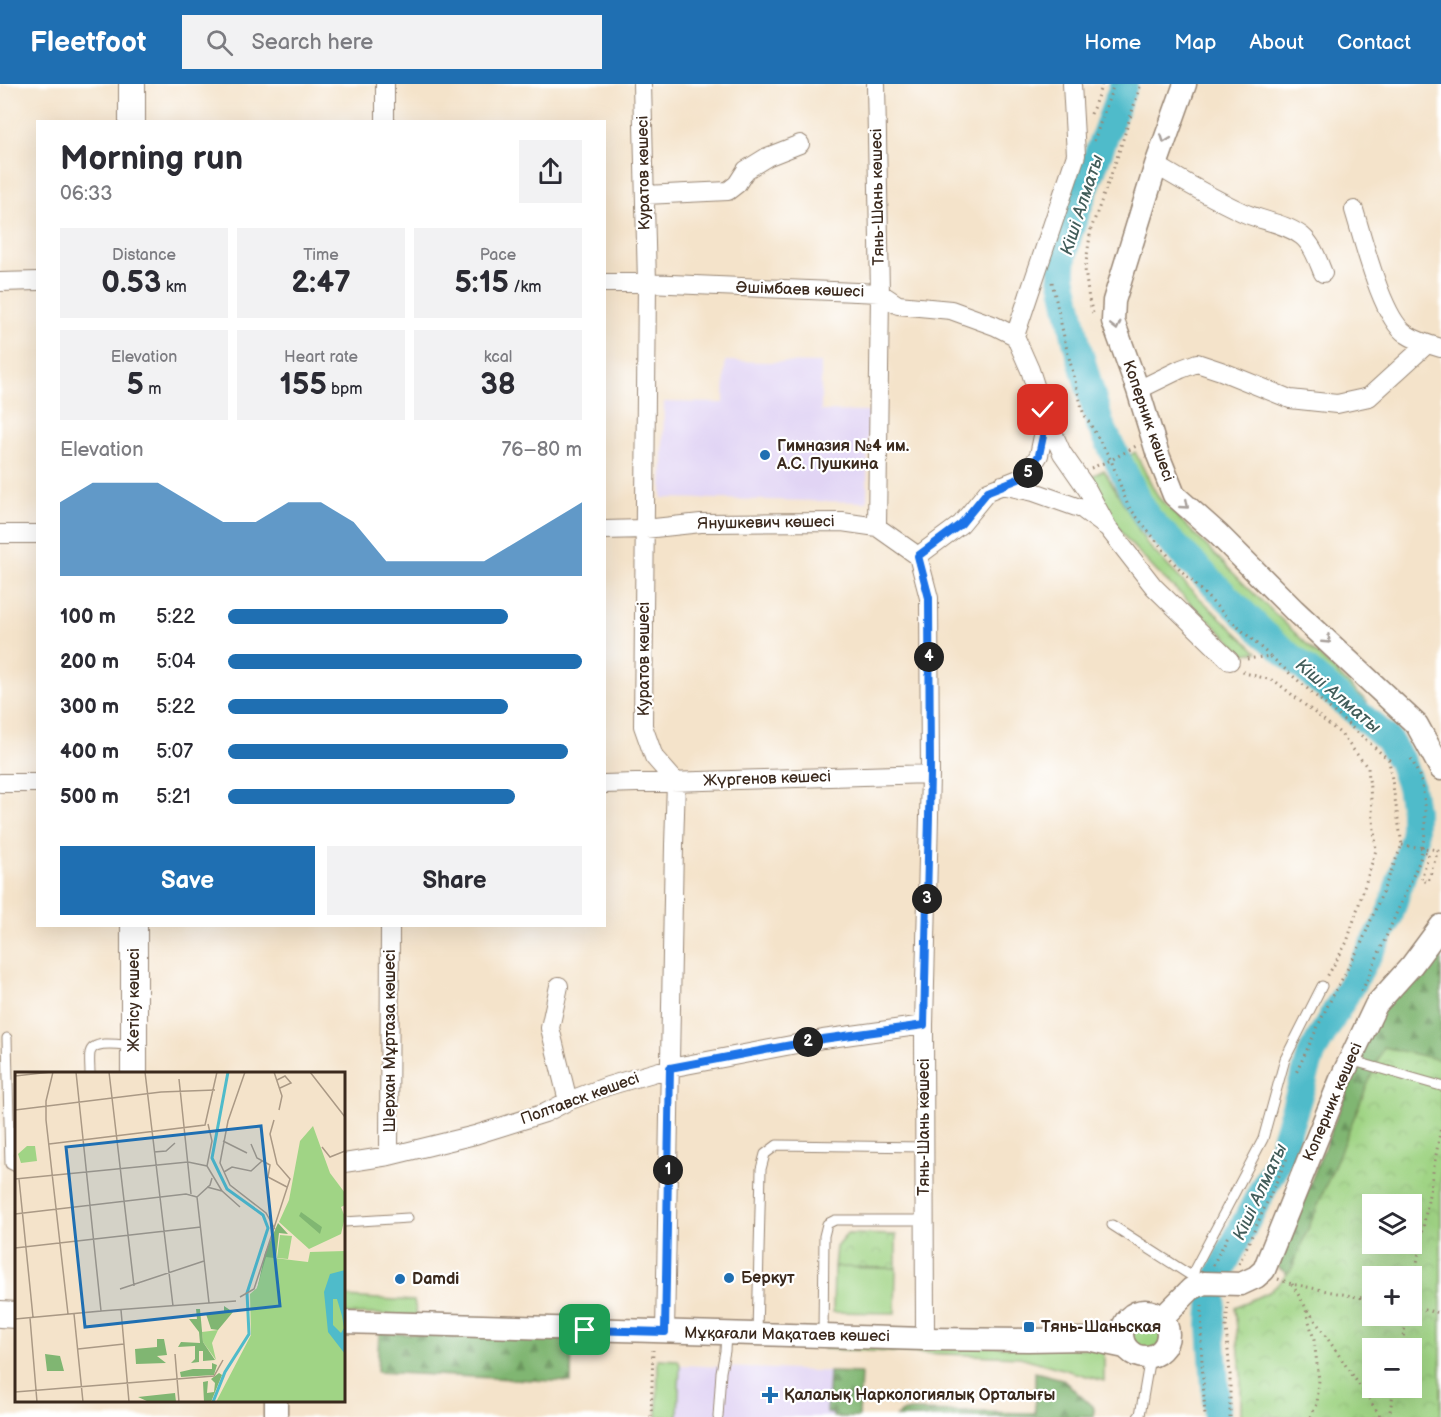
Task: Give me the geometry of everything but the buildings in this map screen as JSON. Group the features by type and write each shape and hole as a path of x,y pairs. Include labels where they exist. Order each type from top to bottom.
{"main road":[{"path":"132,84 132,120"},
{"name":"Жетісу көшесі","path":"134,927 134,1072"},
{"path":"0,1314 15,1315"}],"street":[{"path":"385,84 385,120"},
{"name":"Куратов көшесі","path":"642,84 647,283 643,726 654,757 676,782"},
{"name":"Тянь-Шань көшесі","path":"876,84 880,293 878,526"},
{"path":"1072,84 1076,155 1015,336 1062,453 1087,489 1108,528 1154,587 1230,661"},
{"name":"Коперник көшесі","path":"1185,84 1156,165 1114,301 1113,321 1158,455 1174,495 1218,534 1294,610 1417,725 1441,769"},
{"path":"645,195 728,191 737,184 746,170 767,157 800,144"},
{"path":"1156,165 1245,214 1281,225 1303,237 1311,247 1323,273"},
{"path":"1138,390 1197,363 1221,370 1290,399 1337,404 1369,397 1434,346 1405,334 1390,316 1354,210"},
{"path":"0,282 36,281"},
{"name":"Әшімбаев көшесі","path":"606,283 880,293 898,305 951,310 1015,336"},
{"path":"878,526 918,556 961,524 988,491 1026,476 1039,455 1043,436 1043,410"},
{"path":"1002,485 1034,492 1082,509 1108,528"},
{"name":"Янушкевич көшесі","path":"606,530 645,529 701,523 842,522 878,526"},
{"path":"0,534 36,534"},
{"name":"Тянь-Шань көшесі","path":"918,556 929,598 930,774 924,1025 925,1339"},
{"name":"Жүргенов көшесі","path":"606,784 930,774"},
{"path":"659,1341 670,1068 676,782"},
{"path":"0,783 36,783"},
{"name":"Коперник көшесі","path":"1162,1318 1213,1283 1256,1277 1264,1270 1350,1060 1376,1005 1412,965 1441,926"},
{"name":"Шерхан Мұртаза көшесі","path":"389,1156 390,927"},
{"path":"559,986 550,1028 568,1101"},
{"name":"Полтавск көшесі","path":"345,1163 389,1156 493,1129 545,1113 568,1101 608,1086 670,1068 823,1039 924,1025"},
{"path":"1145,1310 1154,1312 1162,1318 1167,1327 1168,1336 1165,1346 1159,1353 1150,1357 1140,1357 1131,1353 1124,1336 1128,1318 1136,1312 1145,1310"},
{"name":"Мұқағали Мақатаев көшесі","path":"345,1322 659,1341 726,1333 1028,1340 1124,1336"}],"lane":[{"path":"1213,1283 1195,1268 1263,1139 1285,1059 1322,986"},
{"path":"7,1038 10,1164 15,1166"},
{"path":"90,1072 90,1051 94,1046 100,1044 134,1046"},
{"path":"1350,1060 1441,1086"},
{"path":"757,1333 761,1169 765,1154 777,1145 925,1147"},
{"path":"345,1222 408,1218"},
{"path":"823,1336 824,1236 827,1224 835,1220 924,1220"},
{"path":"1113,1225 1213,1283"},
{"path":"718,1417 726,1333"},
{"path":"1138,1417 1150,1357"}],"path":[{"path":"1052,281 1083,412 1111,459 1128,506 1175,564 1224,614 1389,760 1402,845 1362,942 1327,1007 1292,1081"},
{"path":"1111,459 1136,446"},
{"path":"1230,661 1270,656"},
{"path":"1230,661 1245,673 1275,681 1340,733 1368,768 1376,850 1347,942 1322,986"},
{"path":"1361,993 1420,860 1425,833 1425,804 1421,780 1410,754"},
{"path":"1402,845 1438,850 1428,882 1421,880 1429,853 1422,849"},
{"path":"1416,1266 1441,1126"},
{"path":"1230,1417 1230,1374 1226,1327 1213,1283 1289,1153"},
{"path":"1205,1417 1201,1342 1213,1283 1228,1236"},
{"path":"1362,1298 1292,1284 1381,1417"},
{"path":"1305,1306 1314,1340 1319,1380 1317,1404 1311,1417"},
{"path":"1422,1310 1441,1313"},
{"path":"651,1417 659,1341"},
{"path":"1389,1417 1392,1398"}],"shaded area":[{"name":"Гимназия №4 им. А.С. Пушкина","path":"725,361 821,363 821,411 868,412 867,502 662,498 664,402 724,403"},
{"name":"Қалалық Наркологиялық Орталығы","path":"680,1365 861,1373 859,1417 678,1417"}],"green space":[{"path":"1135,452 1158,497 1244,584 1367,702 1360,710 1269,632 1145,502 1123,460"},
{"path":"1104,470 1147,544 1193,592 1257,652 1245,654 1157,572 1127,540 1086,479"},
{"path":"1441,940 1441,1079 1414,1194 1362,1194 1362,1254 1372,1254 1372,1266 1362,1266 1362,1276 1292,1278 1277,1266 1378,1014"},
{"path":"1383,1047 1441,1060 1441,1417 1241,1417 1241,1375 1235,1307 1269,1292 1292,1268"},
{"path":"847,1234 896,1235 896,1268 834,1267 836,1247"},
{"path":"834,1267 896,1268 895,1313 833,1312"},
{"path":"345,1297 414,1301 417,1315 345,1314"},
{"path":"1146,1315 1159,1320 1164,1333 1159,1346 1146,1351 1133,1346 1128,1333 1133,1320"},
{"path":"379,1333 572,1340 571,1382 377,1372"},
{"path":"829,1342 1104,1349 1104,1381 1020,1357 824,1349"},
{"path":"658,1359 678,1360 680,1365 678,1417 657,1417"},
{"path":"829,1372 861,1373 859,1417 833,1417 833,1414 827,1413"},
{"path":"1035,1372 1062,1379 1094,1408 1094,1417 896,1417 904,1411 1035,1413"}],"waterway":[{"name":"Кіші Алматы","path":"1124,84 1069,232 1062,265 1062,277 1077,345 1100,424 1148,518 1264,634 1387,738 1401,761 1410,786 1414,811 1414,837 1388,920 1312,1053 1280,1156 1226,1260 1213,1291 1211,1325 1217,1417"}],"place":[{"name":"Гимназия №4 им. А.С. Пушкина","path":"765,455"},
{"name":"Беркут","path":"729,1278"},
{"name":"Damdi","path":"400,1279"},
{"name":"Тянь-Шаньская","path":"1029,1327"},
{"name":"Қалалық Наркологиялық Орталығы","path":"770,1395"}],"route":[{"path":"585,1330 665,1332 670,1068 823,1039 924,1025 930,774 929,598 918,556 961,524 988,491 1026,476 1039,455 1043,436 1043,410"}]}
